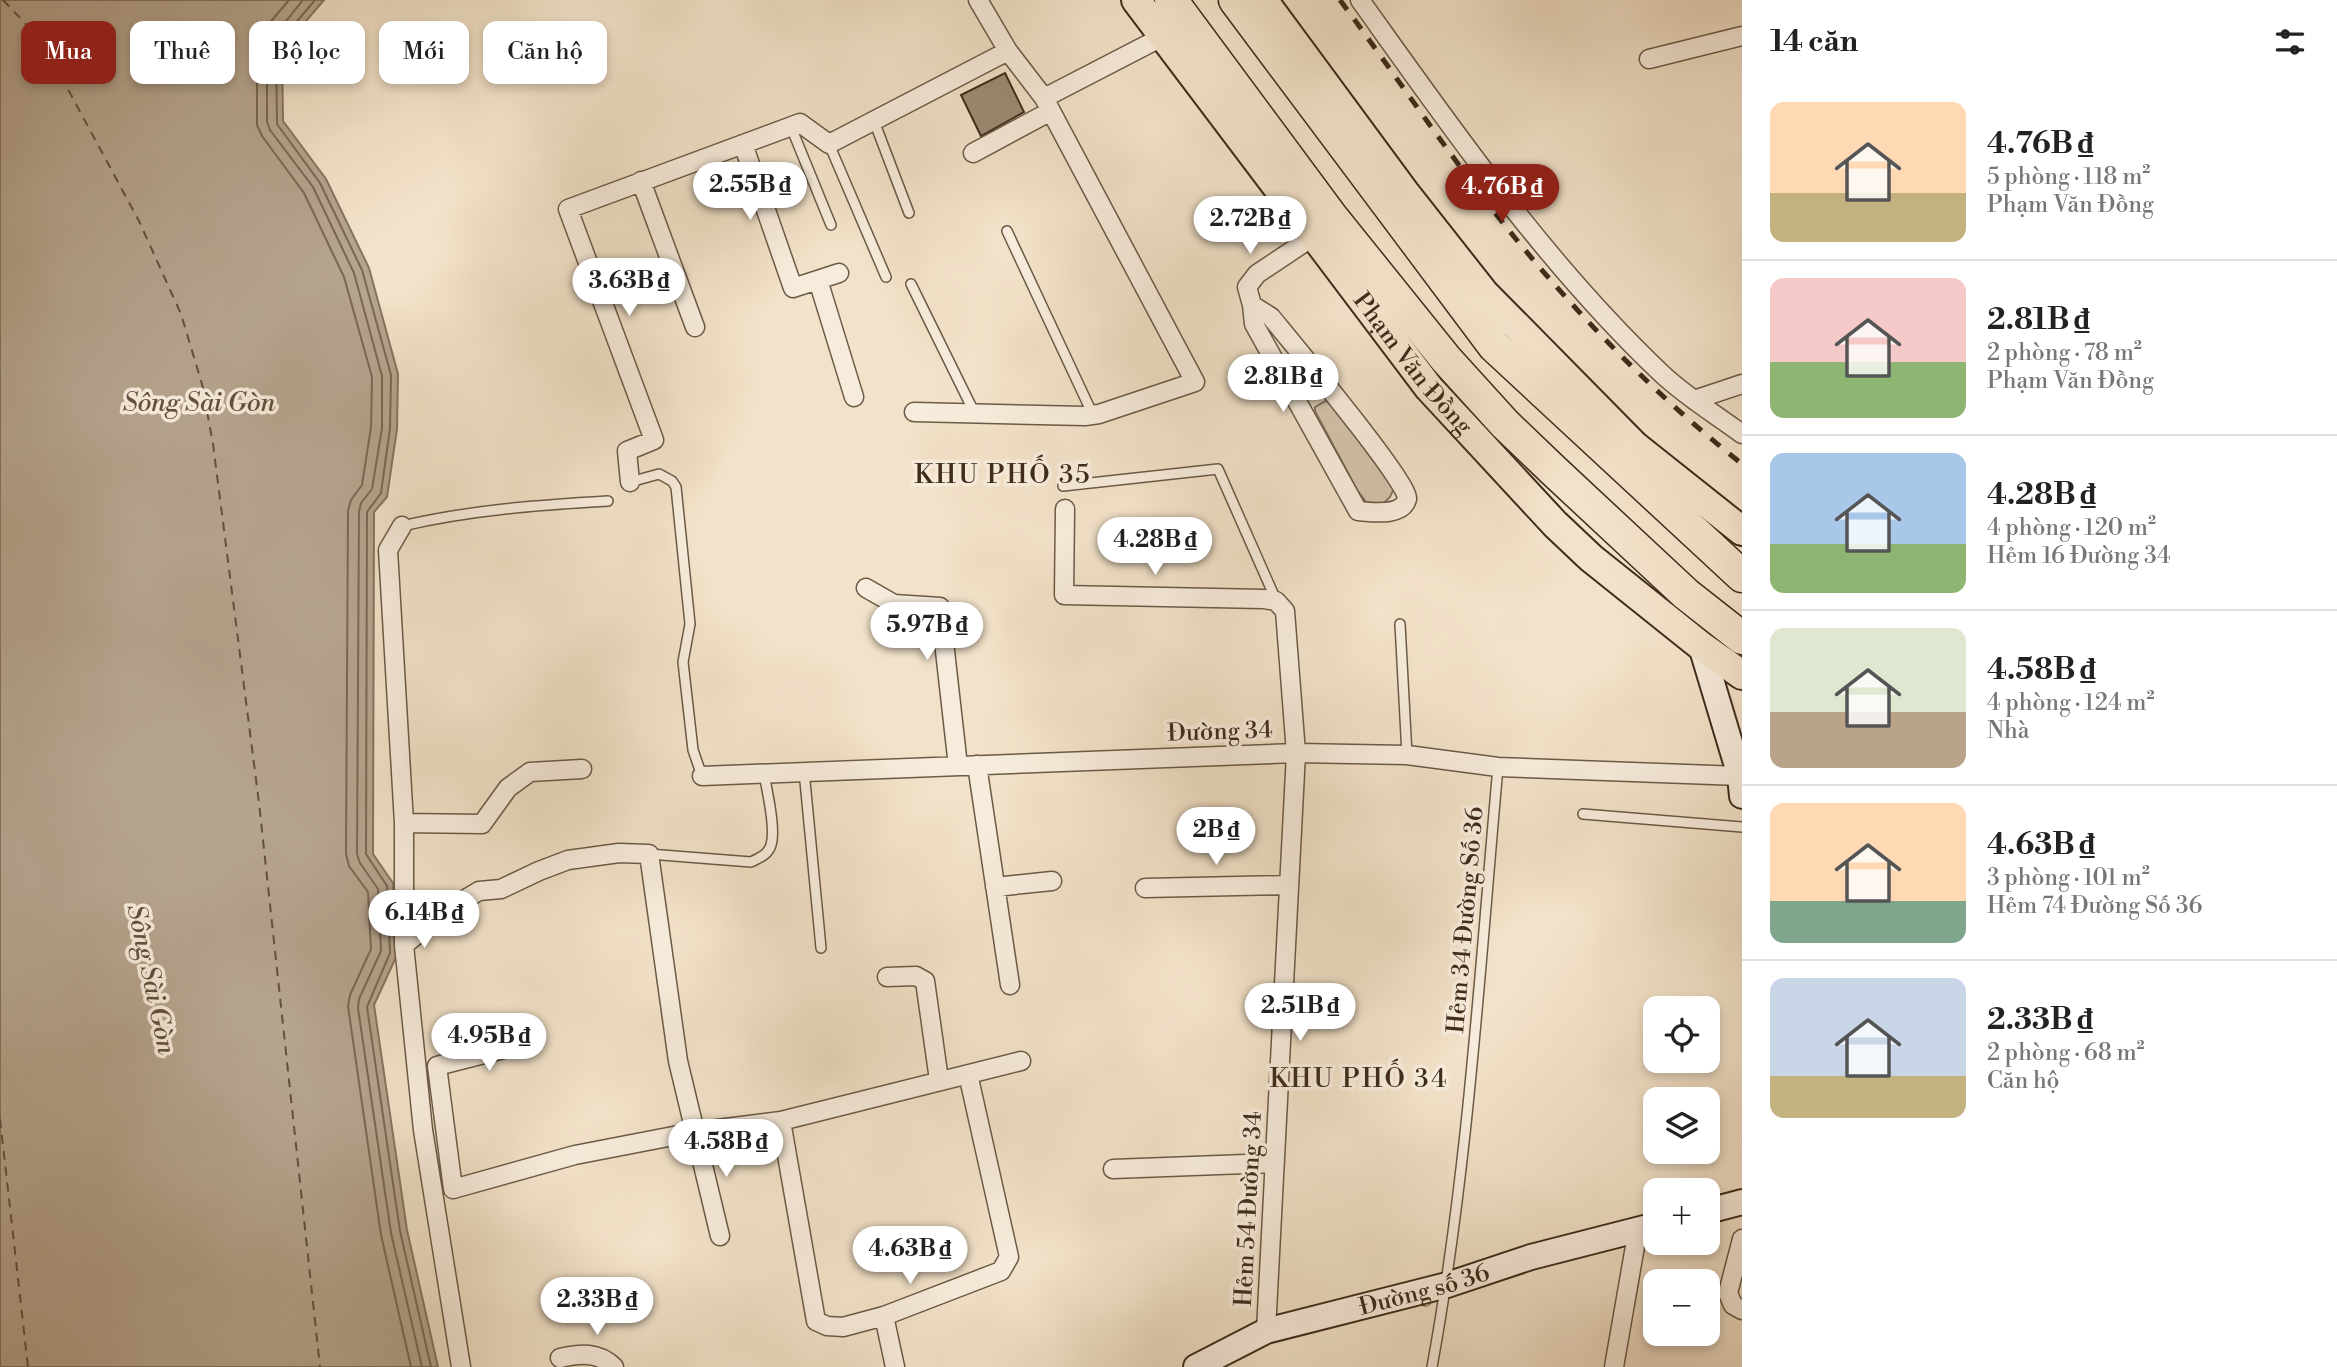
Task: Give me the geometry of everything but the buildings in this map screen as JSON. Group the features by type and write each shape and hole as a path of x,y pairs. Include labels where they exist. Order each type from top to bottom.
{"highway":[{"name":"Phạm Văn Đồng","path":"1171,0 1331,216 1446,359 1504,424 1686,594 1742,638"},
{"path":"1236,0 1494,346 1742,576"}],"main road":[{"name":"Phạm Văn Đồng","path":"1136,0 1429,387 1555,524 1591,558 1701,646 1742,675"},
{"path":"1263,0 1398,184 1484,293 1635,446 1742,531"},
{"path":"1429,387 1446,359"},
{"path":"1686,594 1741,777"},
{"path":"1720,1208 1742,1202"},
{"name":"Đường số 36","path":"1206,1364 1266,1331 1447,1285 1531,1257 1643,1228"}],"street":[{"path":"914,412 1093,415 1195,382 1048,104 1008,51 978,0"},
{"path":"1360,0 1490,180 1603,313 1662,374 1742,434"},
{"path":"1649,59 1742,36"},
{"path":"973,153 1048,104 1162,37"},
{"path":"629,482 627,451 654,440 568,209 800,123 829,144 1008,51"},
{"path":"743,144 793,288 839,273"},
{"path":"641,181 695,327"},
{"path":"1252,305 1271,317 1389,466 1407,492 1404,504 1390,512 1358,511 1254,324 1247,287 1257,274 1314,236"},
{"path":"818,280 854,397"},
{"path":"1694,400 1742,384"},
{"path":"1065,509 1064,595 1245,598 1276,601"},
{"path":"402,526 388,550 404,823 404,945 423,1130 461,1367"},
{"path":"866,588 894,604 940,607 958,766"},
{"name":"Hẻm 54 Đường 34","path":"1266,1331 1296,753 1285,611 1276,601"},
{"name":"Đường 34","path":"702,776 1296,753 1407,755 1498,767 1741,777"},
{"path":"977,765 1010,985"},
{"path":"404,823 482,824 508,788 530,772 582,769"},
{"path":"404,945 447,910 479,891 501,889 568,860 619,853 649,854 678,1061 720,1236"},
{"path":"995,887 1052,881"},
{"path":"1145,888 1289,885"},
{"path":"887,977 916,976 925,981 939,1080"},
{"path":"531,1042 437,1066 453,1189 575,1155 694,1132 781,1121 1021,1061"},
{"path":"781,1121 816,1321 827,1326 844,1327 884,1316 1001,1271 1009,1256 970,1083"},
{"path":"1112,1168 1275,1163"},
{"path":"1742,1239 1728,1293 1733,1305 1742,1310"},
{"path":"1614,1367 1643,1240"},
{"path":"884,1316 895,1367"},
{"path":"560,1358 576,1354 594,1356 605,1359 614,1367"}],"lane":[{"path":"874,121 909,213"},
{"path":"791,127 831,225"},
{"path":"829,144 886,277"},
{"path":"1007,232 1093,415"},
{"path":"911,284 975,414"},
{"path":"1063,486 1218,469 1276,601"},
{"path":"629,482 659,474 672,481 676,487 690,624 683,662 693,750 702,776"},
{"path":"402,526 445,516 608,501"},
{"path":"1400,624 1407,755"},
{"name":"Hẻm 34 Đường Số 36","path":"1432,1367 1447,1285 1466,1129 1498,767"},
{"path":"804,771 821,948"},
{"path":"649,854 751,862 763,857 771,847 772,835 764,773"},
{"path":"1583,814 1742,827"}],"shaded area":[{"path":"1327,400 1394,488 1384,503 1367,503 1357,490 1315,411 1315,407"}],"water":[{"name":"Sông Sài Gòn","path":"0,0 324,0 306,21 249,21 249,84 282,84 283,121 326,179 369,268 398,374 397,429 387,497 374,512 373,854 393,883 397,955 374,1005 407,1230 438,1367 0,1367"}],"ferry route":[{"path":"3,0 42,41 139,221 181,314 202,384 213,444 259,803 320,1367"},
{"path":"0,1119 28,1367"}],"railway":[{"path":"1340,0 1473,184 1545,274 1653,387 1742,464"}],"district":[{"name":"KHU PHỐ 35","path":"1003,474"},
{"name":"KHU PHỐ 34","path":"1359,1078"}]}
